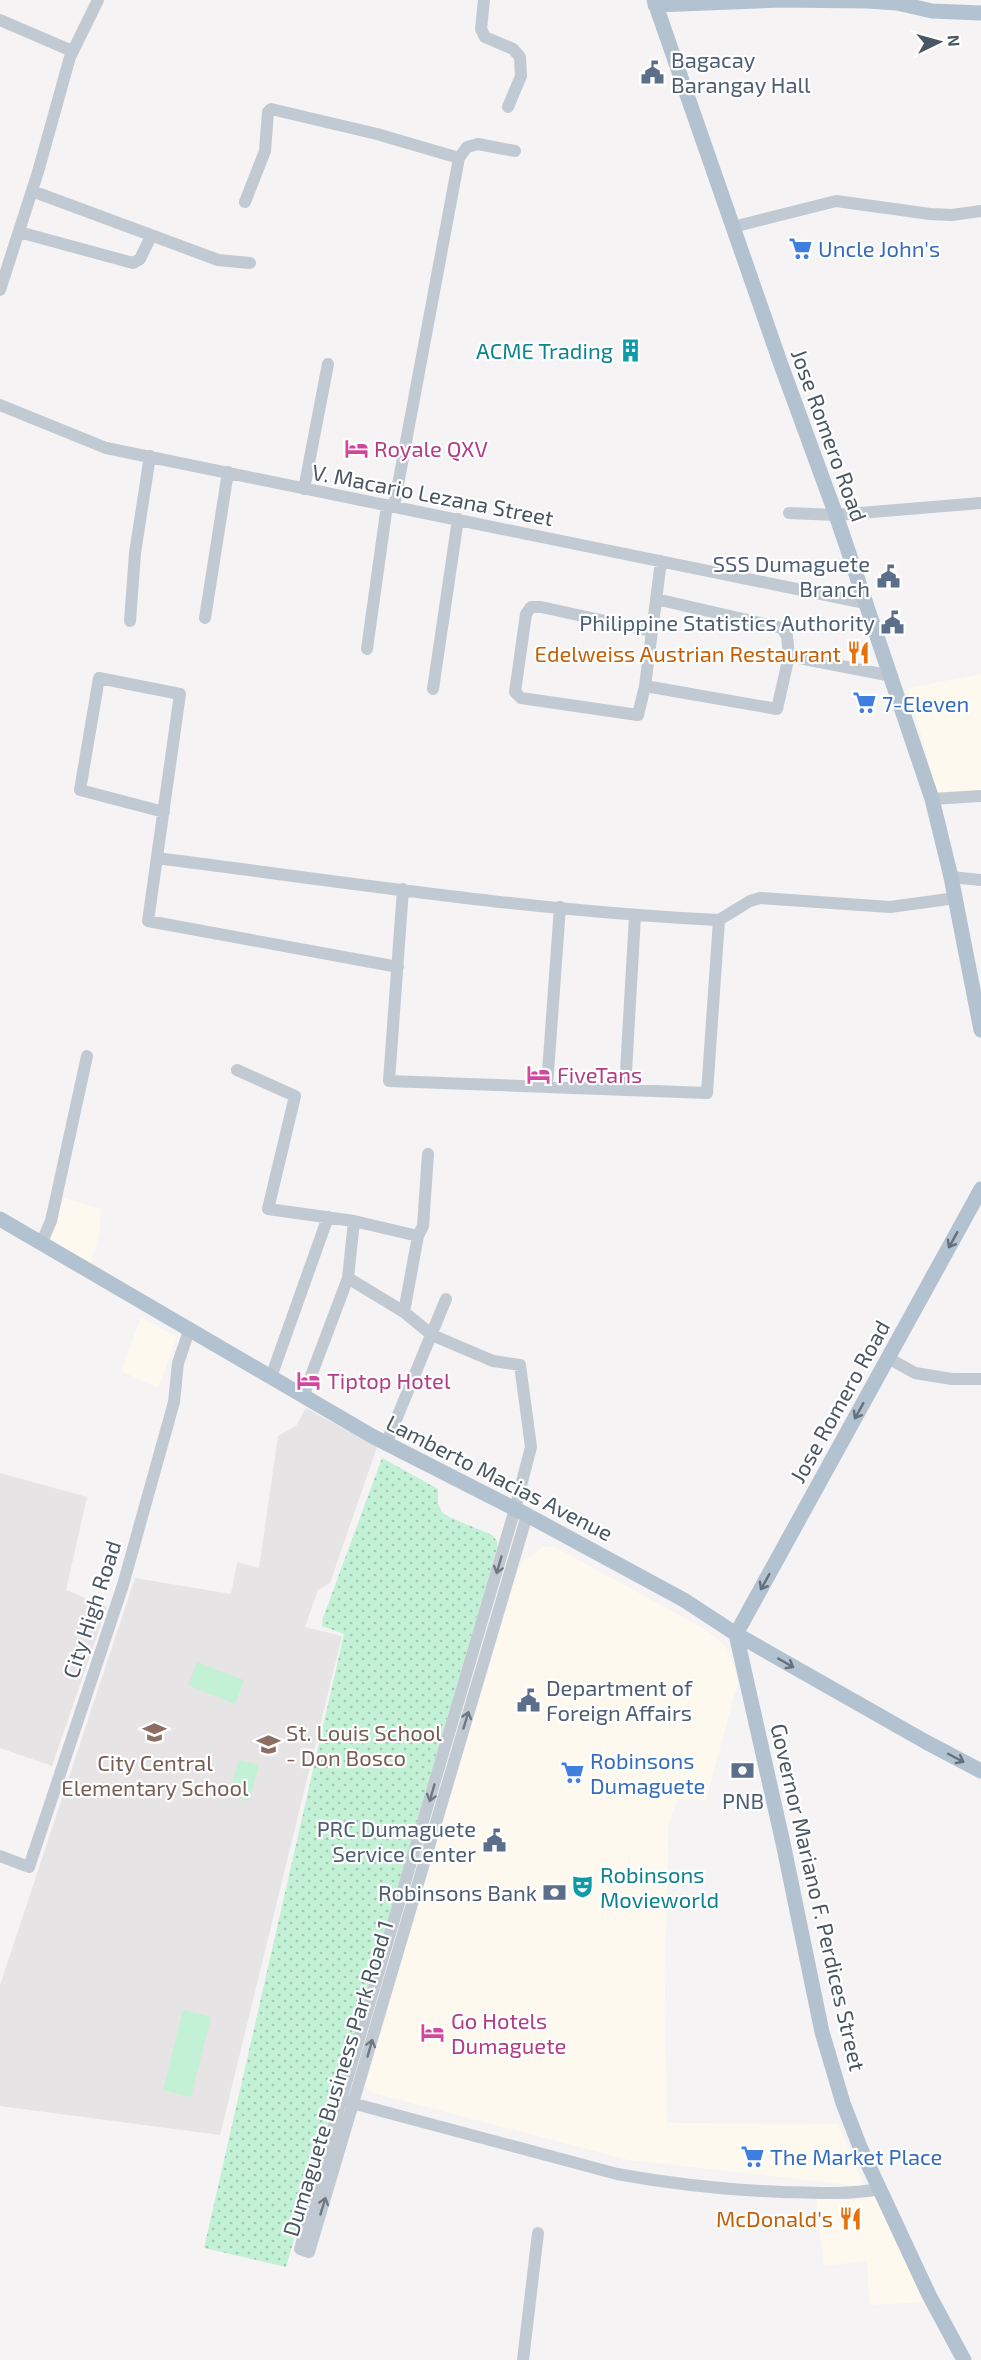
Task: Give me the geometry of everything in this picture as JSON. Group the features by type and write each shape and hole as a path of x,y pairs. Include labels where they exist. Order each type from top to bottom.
{"main road":[{"path":"654,2 899,1 932,11 981,13"},
{"name":"Jose Romero Road","path":"654,2 836,515 932,799 956,898 981,1030"},
{"name":"Jose Romero Road","path":"736,1634 981,1189"},
{"name":"Lamberto Macias Avenue","path":"0,1219 386,1444 521,1512 684,1600 736,1634 981,1771"},
{"name":"Governor Mariano F. Perdices Street","path":"736,1634 776,1809 822,2032 843,2103 879,2189 929,2295 964,2360"}],"street":[{"path":"0,290 32,191 72,51 98,0"},
{"path":"484,0 481,29 484,37 513,49 520,57 521,76 508,107"},
{"path":"0,20 72,51"},
{"path":"245,202 265,151 268,112 271,109 367,131 459,158"},
{"path":"367,649 391,506 459,158 463,150 478,144 515,151"},
{"path":"32,191 218,260 250,263"},
{"path":"733,227 836,201 930,214 952,215 981,211"},
{"path":"19,232 133,263 140,259 151,236"},
{"path":"304,489 328,364"},
{"name":"V. Macario Lezana Street","path":"0,405 106,448 865,603"},
{"path":"130,621 135,553 150,456"},
{"path":"205,618 228,472"},
{"path":"789,513 836,515 981,504"},
{"path":"433,689 458,519"},
{"path":"651,631 541,607 531,607 526,614 515,692 521,698 638,716 645,686 662,561"},
{"path":"645,686 777,709 789,656 787,636 782,628 656,599"},
{"path":"789,656 892,676"},
{"path":"164,812 81,790 99,678 180,694 164,812 148,921 398,968"},
{"path":"932,799 981,796"},
{"path":"157,858 636,916 719,920 750,901 760,898 890,907 956,898"},
{"path":"951,877 981,880"},
{"path":"404,889 389,1081 707,1093 719,920"},
{"path":"547,1086 560,907"},
{"path":"625,1089 636,916"},
{"path":"41,1244 51,1221 87,1056"},
{"path":"237,1070 295,1096 268,1209 354,1221 418,1236"},
{"path":"404,1312 418,1236 423,1226 429,1154"},
{"path":"271,1377 328,1218"},
{"path":"303,1397 348,1278 354,1221"},
{"path":"348,1278 404,1312 432,1335"},
{"path":"386,1444 446,1299"},
{"name":"City High Road","path":"0,1856 29,1867 123,1585 174,1402 178,1363 189,1331"},
{"name":"Dumaguete Business Park Road 1","path":"397,1932 354,2105 309,2252 300,2249 341,2100 397,1932 521,1512 531,1447 520,1365 493,1361 432,1335"},
{"path":"888,1358 915,1373 952,1379 981,1379"},
{"path":"341,2100 617,2174 650,2180 730,2190 855,2193 879,2189"},
{"path":"524,2360 538,2233"}],"shaded area":[{"path":"981,674 981,791 938,796 908,688"},
{"path":"64,1198 101,1209 99,1235 90,1266 50,1246 52,1228"},
{"path":"141,1318 177,1337 158,1388 121,1371"},
{"name":"St. Louis School - Don Bosco","path":"306,1408 377,1447 330,1583 318,1590 305,1627 342,1636 220,2135 0,2106 0,1985 135,1578 231,1594 237,1562 259,1568 278,1436 296,1426"},
{"path":"0,1473 87,1497 66,1590 107,1607 52,1766 0,1748"},
{"path":"543,1547 555,1547 708,1631 724,1645 730,1654 738,1682 706,1800 677,1799 668,1826 665,1991 667,2123 838,2124 862,2179 860,2186 628,2160 370,2092 365,2086 517,1572 523,1561"},
{"path":"875,2197 926,2302 870,2305 867,2261 824,2266 816,2198 851,2200"}],"green space":[{"path":"382,1458 438,1489 438,1503 441,1511 447,1516 492,1535 497,1541 497,1548 286,2267 204,2248 344,1634 322,1626 323,1618"},
{"path":"197,1662 244,1680 235,1704 188,1685"},
{"path":"239,1760 259,1765 249,1801 229,1795"},
{"path":"183,2010 211,2017 191,2097 163,2090"}],"place":[{"name":"Bagacay Barangay Hall","path":"653,72"},
{"name":"Uncle John's","path":"800,248"},
{"name":"ACME Trading","path":"631,350"},
{"name":"Royale QXV","path":"356,448"},
{"name":"SSS Dumaguete Branch","path":"888,576"},
{"name":"Philippine Statistics Authority","path":"893,622"},
{"name":"Edelweiss Austrian Restaurant","path":"859,653"},
{"name":"7-Eleven","path":"864,703"},
{"name":"FiveTans","path":"539,1074"},
{"name":"Tiptop Hotel","path":"309,1380"},
{"name":"Department of Foreign Affairs","path":"528,1700"},
{"name":"City Central Elementary School","path":"155,1733"},
{"name":"St. Louis School - Don Bosco","path":"268,1745"},
{"name":"PNB","path":"743,1771"},
{"name":"Robinsons Dumaguete","path":"572,1773"},
{"name":"PRC Dumaguete Service Center","path":"494,1841"},
{"name":"Robinsons Movieworld","path":"582,1887"},
{"name":"Robinsons Bank","path":"555,1892"},
{"name":"Go Hotels Dumaguete","path":"433,2033"},
{"name":"The Market Place","path":"752,2156"},
{"name":"McDonald's","path":"851,2218"}]}
